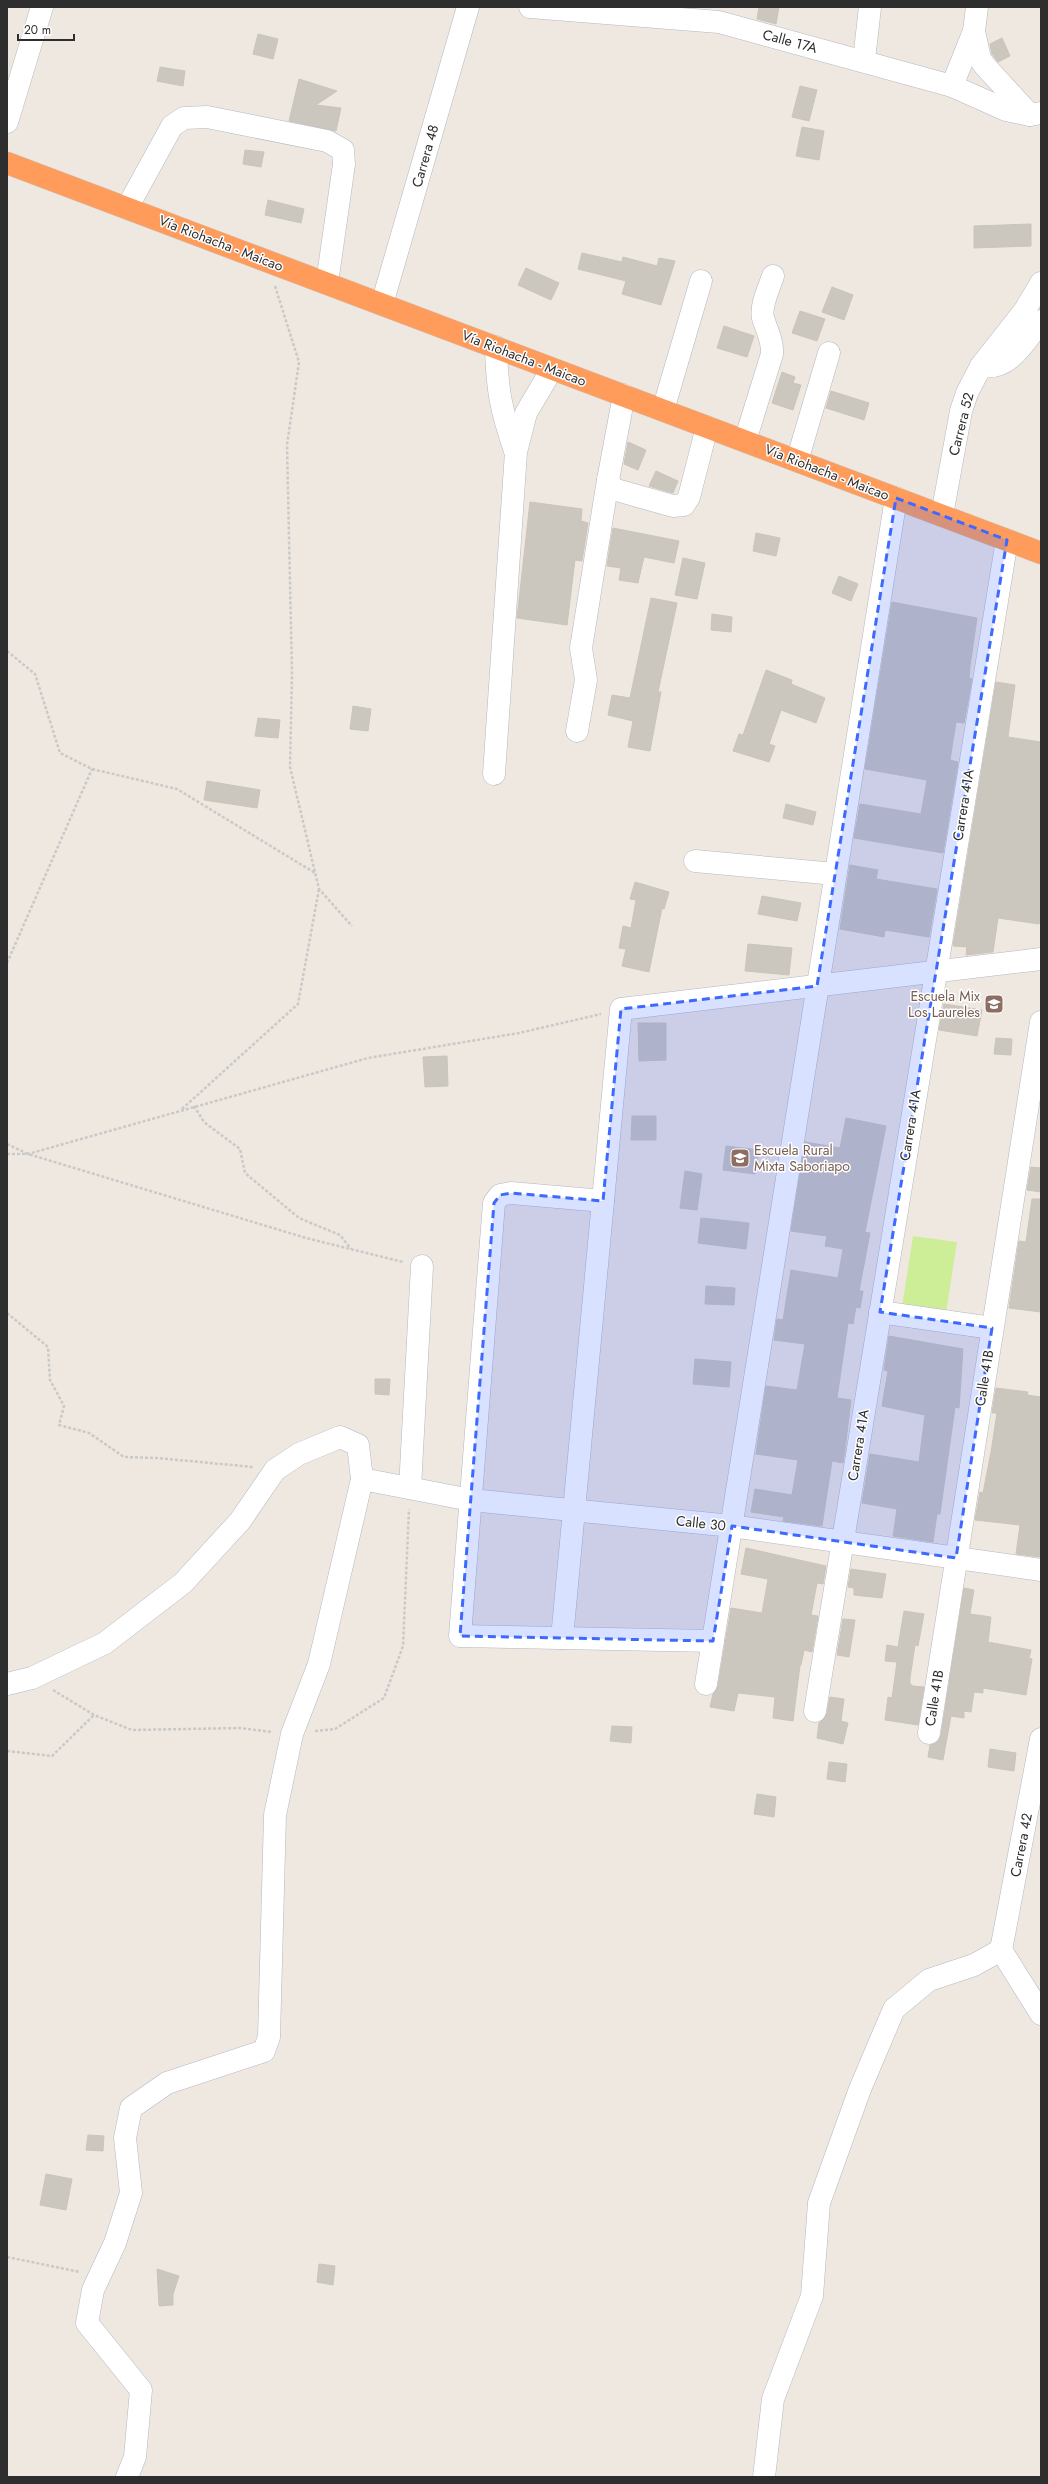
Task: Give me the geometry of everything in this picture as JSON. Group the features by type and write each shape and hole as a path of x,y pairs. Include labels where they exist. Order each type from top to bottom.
{"highway":[{"name":"Vía Riohacha - Maicao","path":"7,163 1041,553"}],"street":[{"path":"7,122 42,7"},
{"name":"Carrera 48","path":"382,304 468,7"},
{"name":"Calle 17A","path":"530,7 720,15 952,86 1006,110 1036,114"},
{"path":"864,60 870,7"},
{"path":"952,86 974,31 977,7"},
{"path":"974,31 980,59 985,66 1036,114"},
{"path":"127,208 172,126 184,118 206,117 327,142 343,150 344,164 327,283"},
{"path":"745,441 772,354 773,345 763,317 763,308 773,276"},
{"path":"663,410 701,281"},
{"name":"Carrera 52","path":"942,515 961,411 967,392 981,366 1036,315 1041,283"},
{"path":"496,347 498,389 502,411 516,452"},
{"path":"797,461 829,353"},
{"path":"494,774 516,452 526,412 552,368"},
{"path":"577,731 586,680 581,648 608,480 624,396"},
{"path":"608,480 613,489 673,506 684,505 688,496 707,427"},
{"path":"706,1684 896,498"},
{"name":"Carrera 41A","path":"815,1711 1007,540"},
{"path":"695,861 835,874"},
{"path":"562,1638 621,1009 1041,959"},
{"name":"Calle 41B","path":"929,1734 1041,1022"},
{"path":"603,1201 511,1193 500,1195 494,1203 460,1636 713,1641"},
{"path":"410,1488 422,1266"},
{"path":"880,1312 992,1328"},
{"path":"7,1684 32,1678 105,1643 183,1582 240,1521 275,1470 298,1454 340,1437 358,1445 362,1479 319,1664 292,1734 275,1815 269,2037 264,2051 166,2083 131,2108 125,2138 131,2193 115,2243 94,2290 87,2323 142,2390 135,2457 127,2477"},
{"name":"Calle 30","path":"362,1479 470,1500 732,1526 1041,1570"},
{"name":"Carrera 42","path":"1001,1950 1041,1739"},
{"path":"764,2477 773,2399 812,2296 819,2203 860,2089 894,2010 929,1980 974,1965 1001,1950 1041,2014"}],"path":[{"path":"181,1110 298,1004 319,889 290,767 292,674 287,446 299,362 267,261"},
{"path":"7,651 35,674 60,753 92,769 177,789 315,873"},
{"path":"7,963 92,769"},
{"path":"319,889 352,926"},
{"path":"7,1154 28,1154 368,1058 519,1033 621,1009"},
{"path":"194,1106 204,1122 240,1149 245,1173 300,1218 340,1234 351,1250"},
{"path":"7,1144 28,1154 306,1238 422,1266"},
{"path":"7,1313 48,1347 50,1380 64,1406 59,1424 89,1433 124,1457 165,1458 275,1470"},
{"path":"32,1678 94,1715 132,1730 240,1728 292,1734 335,1729 384,1698 403,1646 410,1488"},
{"path":"7,1751 52,1756 94,1715"},
{"path":"7,2258 100,2276"}],"highlighted area":[{"path":"896,498 1007,540 880,1312 992,1328 956,1558 732,1526 713,1641 460,1636 494,1203 500,1195 511,1193 603,1201 621,1009 817,986"}],"green space":[{"path":"913,1236 957,1242 946,1313 902,1307"}],"building":[{"path":"759,7 779,7 776,24 757,19"},
{"path":"258,34 278,39 273,59 253,54"},
{"path":"1002,38 1010,56 998,62 992,54 990,44"},
{"path":"160,67 185,71 183,86 157,81"},
{"path":"299,79 337,91 316,105 341,108 336,131 289,121"},
{"path":"800,86 817,90 809,121 792,117"},
{"path":"802,127 824,131 819,160 796,156"},
{"path":"245,150 264,152 261,167 243,164"},
{"path":"268,200 304,209 301,223 265,215"},
{"path":"1031,224 1031,246 974,248 974,226"},
{"path":"582,253 622,262 623,257 657,266 659,258 675,261 661,305 622,294 626,281 578,269"},
{"path":"526,268 559,283 551,300 518,285"},
{"path":"832,287 853,295 844,320 822,312"},
{"path":"800,311 825,319 817,341 792,333"},
{"path":"724,326 754,336 747,357 717,348"},
{"path":"782,372 795,377 793,383 801,385 793,410 772,403"},
{"path":"831,391 869,403 864,420 826,408"},
{"path":"628,442 646,450 638,470 624,464"},
{"path":"656,471 678,481 673,493 649,486"},
{"path":"530,502 582,509 581,521 588,523 582,561 575,560 567,625 517,618"},
{"path":"613,528 679,541 674,563 644,557 638,583 619,580 621,568 607,566"},
{"path":"756,533 780,538 776,556 753,551"},
{"path":"683,558 705,563 697,599 675,595"},
{"path":"839,576 858,584 851,601 832,593"},
{"path":"651,598 677,603 658,692 661,692 650,751 628,747 633,721 608,715 612,695 630,698"},
{"path":"892,602 977,618 969,678 972,679 964,723 956,722 950,760 958,762 943,853 854,838 860,804 921,814 927,780 865,769"},
{"path":"712,614 732,617 731,632 711,630"},
{"path":"766,670 792,680 791,684 825,698 816,723 781,710 769,744 775,746 769,762 733,751 739,734 743,735"},
{"path":"996,682 1015,685 1008,737 1041,742 1041,911 1039,924 998,918 993,952 966,955 967,947 953,946"},
{"path":"353,706 371,709 368,731 350,729"},
{"path":"258,718 280,720 278,738 255,736"},
{"path":"207,781 260,790 257,808 204,800"},
{"path":"786,804 816,812 813,825 783,818"},
{"path":"850,865 878,870 876,879 937,889 929,937 885,930 884,937 840,929"},
{"path":"635,882 669,892 664,909 662,908 649,972 622,966 626,949 619,948 623,926 631,928 636,900 630,899"},
{"path":"762,896 801,903 797,921 758,914"},
{"path":"748,944 792,948 789,975 745,971"},
{"path":"944,1004 982,1010 977,1036 939,1030"},
{"path":"638,1023 666,1023 666,1060 639,1061"},
{"path":"996,1038 1012,1039 1011,1055 994,1054"},
{"path":"447,1056 448,1086 425,1087 423,1057"},
{"path":"632,1116 656,1116 656,1140 631,1140"},
{"path":"846,1118 886,1126 865,1232 870,1233 859,1291 863,1291 860,1308 856,1307 853,1324 848,1323 837,1398 851,1400 843,1463 832,1461 822,1526 783,1521 784,1517 751,1512 755,1489 792,1495 798,1460 756,1454 766,1386 797,1390 805,1344 774,1340 777,1319 783,1320 791,1270 838,1278 843,1249 825,1246 827,1236 791,1231 805,1142 840,1148"},
{"path":"726,1146 759,1150 755,1174 723,1170"},
{"path":"1031,1167 1041,1168 1041,1192 1027,1190"},
{"path":"685,1171 702,1174 697,1210 680,1208"},
{"path":"1032,1199 1041,1199 1041,1312 1009,1308 1019,1241 1026,1242"},
{"path":"701,1218 749,1223 746,1249 698,1243"},
{"path":"706,1286 735,1288 734,1305 705,1304"},
{"path":"889,1336 963,1349 959,1408 955,1407 940,1514 937,1514 933,1542 893,1536 897,1509 862,1503 870,1454 919,1462 925,1415 882,1406 888,1371 884,1370"},
{"path":"695,1359 731,1362 729,1387 693,1384"},
{"path":"375,1379 390,1379 389,1395 375,1394"},
{"path":"996,1388 1028,1392 1027,1395 1041,1397 1041,1557 1016,1554 1020,1525 975,1520 980,1492 983,1493 991,1452 997,1413 992,1413"},
{"path":"746,1548 826,1566 823,1584 817,1583 811,1615 818,1616 812,1652 804,1650 800,1665 793,1721 773,1718 775,1697 738,1693 734,1711 710,1707 713,1694 718,1686 731,1608 762,1613 768,1579 741,1574"},
{"path":"851,1569 886,1574 882,1598 854,1595 854,1588 848,1587"},
{"path":"964,1588 974,1590 970,1614 991,1617 988,1642 1031,1650 1029,1658 1032,1659 1026,1695 983,1688 983,1693 974,1692 971,1712 964,1711 964,1718 951,1716 943,1760 928,1757 930,1745 938,1741 941,1735"},
{"path":"904,1611 924,1614 918,1646 915,1645 910,1678 910,1684 913,1686 924,1687 918,1725 885,1720 888,1697 892,1698 897,1662 885,1661 887,1645 898,1647"},
{"path":"843,1619 855,1620 849,1657 837,1655"},
{"path":"830,1697 844,1699 841,1721 848,1723 843,1744 817,1738 819,1723 827,1713"},
{"path":"612,1726 632,1727 631,1743 610,1741"},
{"path":"990,1749 1016,1753 1014,1771 988,1767"},
{"path":"829,1762 847,1764 845,1782 827,1779"},
{"path":"757,1794 776,1797 774,1817 754,1814"},
{"path":"88,2135 104,2136 103,2151 86,2150"},
{"path":"46,2174 72,2179 66,2210 40,2205"},
{"path":"319,2264 335,2266 333,2285 317,2282"},
{"path":"157,2269 179,2276 173,2294 173,2305 159,2306"}],"place":[{"name":"Escuela Mix Los Laureles","path":"994,1004"},
{"name":"Escuela Rural Mixta Saboriapo","path":"740,1158"}]}
